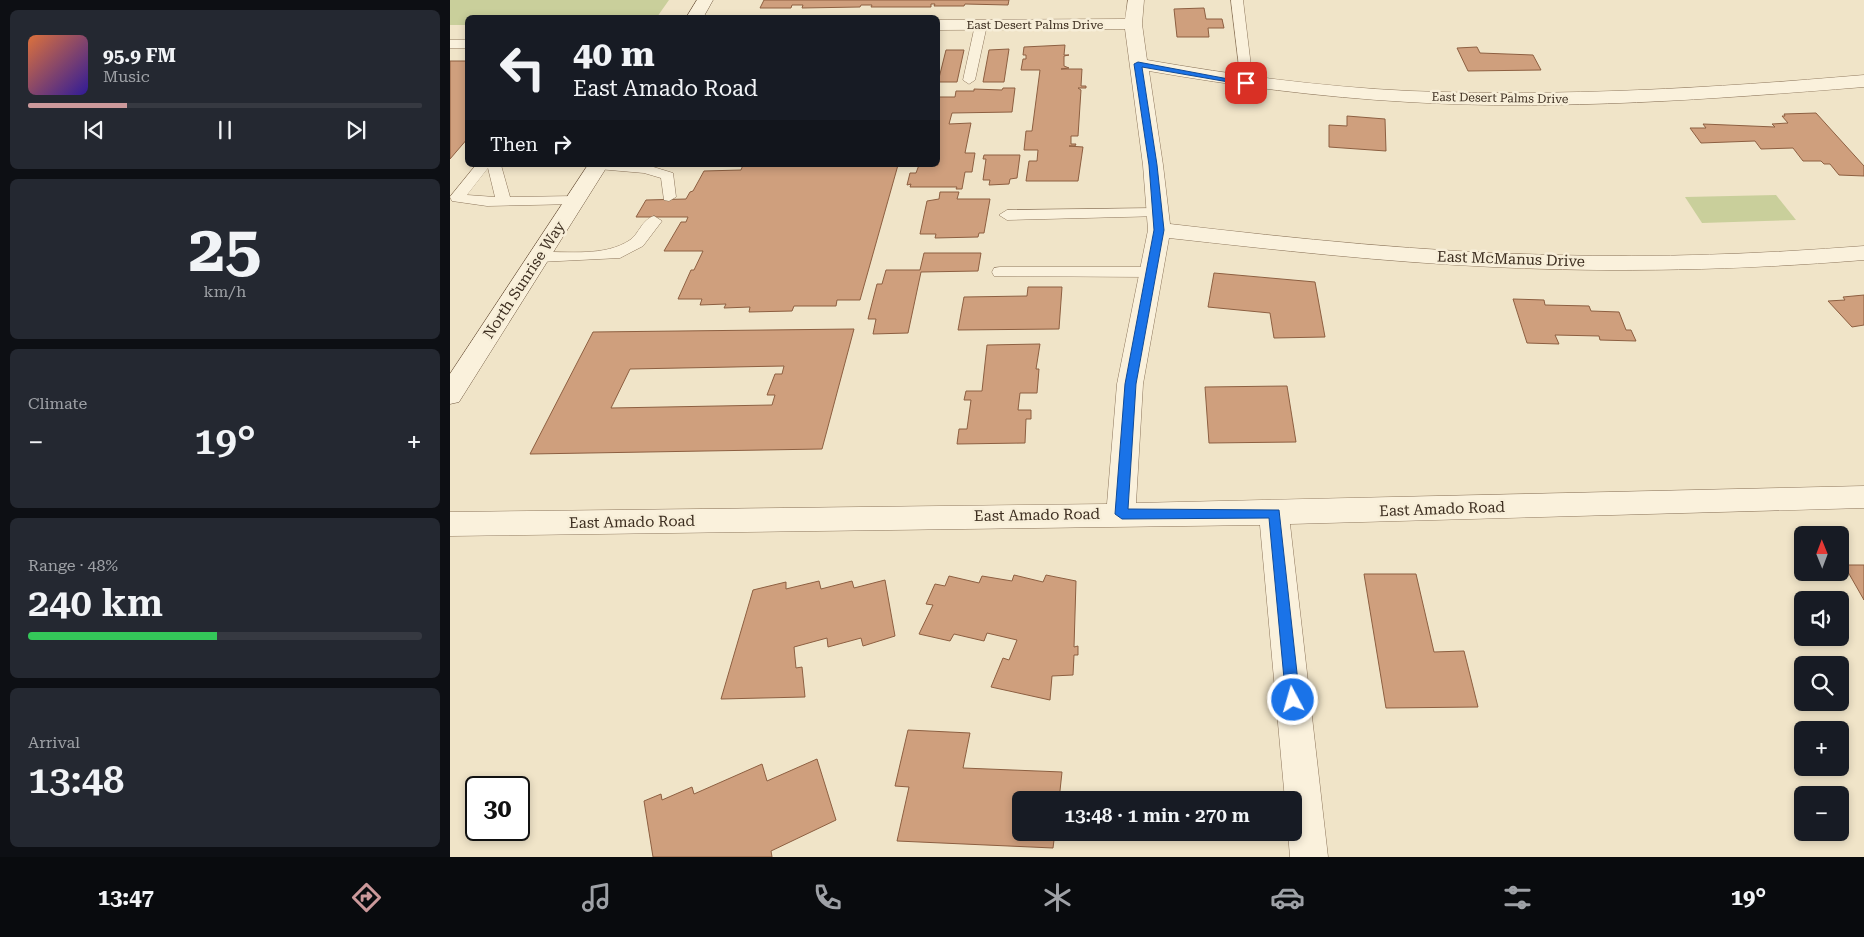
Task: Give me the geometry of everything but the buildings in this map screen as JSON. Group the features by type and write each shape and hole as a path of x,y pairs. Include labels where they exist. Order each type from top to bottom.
{"street":[{"path":"696,15 705,0"},
{"path":"1122,514 1130,384 1151,272 1158,222 1133,24 1136,0"},
{"name":"East Desert Palms Drive","path":"940,25 1133,24"},
{"name":"East Desert Palms Drive","path":"1138,64 1246,83 1324,92 1479,100 1623,98 1758,90 1864,81"},
{"name":"North Sunrise Way","path":"450,395 597,167"},
{"name":"East McManus Drive","path":"1158,222 1370,252 1526,261 1640,264 1864,253"},
{"name":"East Amado Road","path":"450,524 1274,513 1864,497"},
{"path":"1274,513 1309,857"}],"lane":[{"path":"1237,0 1246,83"},
{"path":"969,80 981,25"},
{"path":"450,44 465,44"},
{"path":"481,167 457,198 504,202 576,200"},
{"path":"495,167 504,202"},
{"path":"622,167 646,169 668,176 669,197"},
{"path":"1007,215 1158,222"},
{"path":"539,257 614,255 637,243 654,221"},
{"path":"1000,272 1151,272"}],"green space":[{"path":"450,0 669,0 658,15 465,15 465,25 450,25"},
{"path":"1776,195 1796,220 1702,223 1685,197"}],"route":[{"path":"1246,83 1212,79 1138,64 1153,165 1159,230 1130,384 1122,514 1274,513 1293,700"}]}
